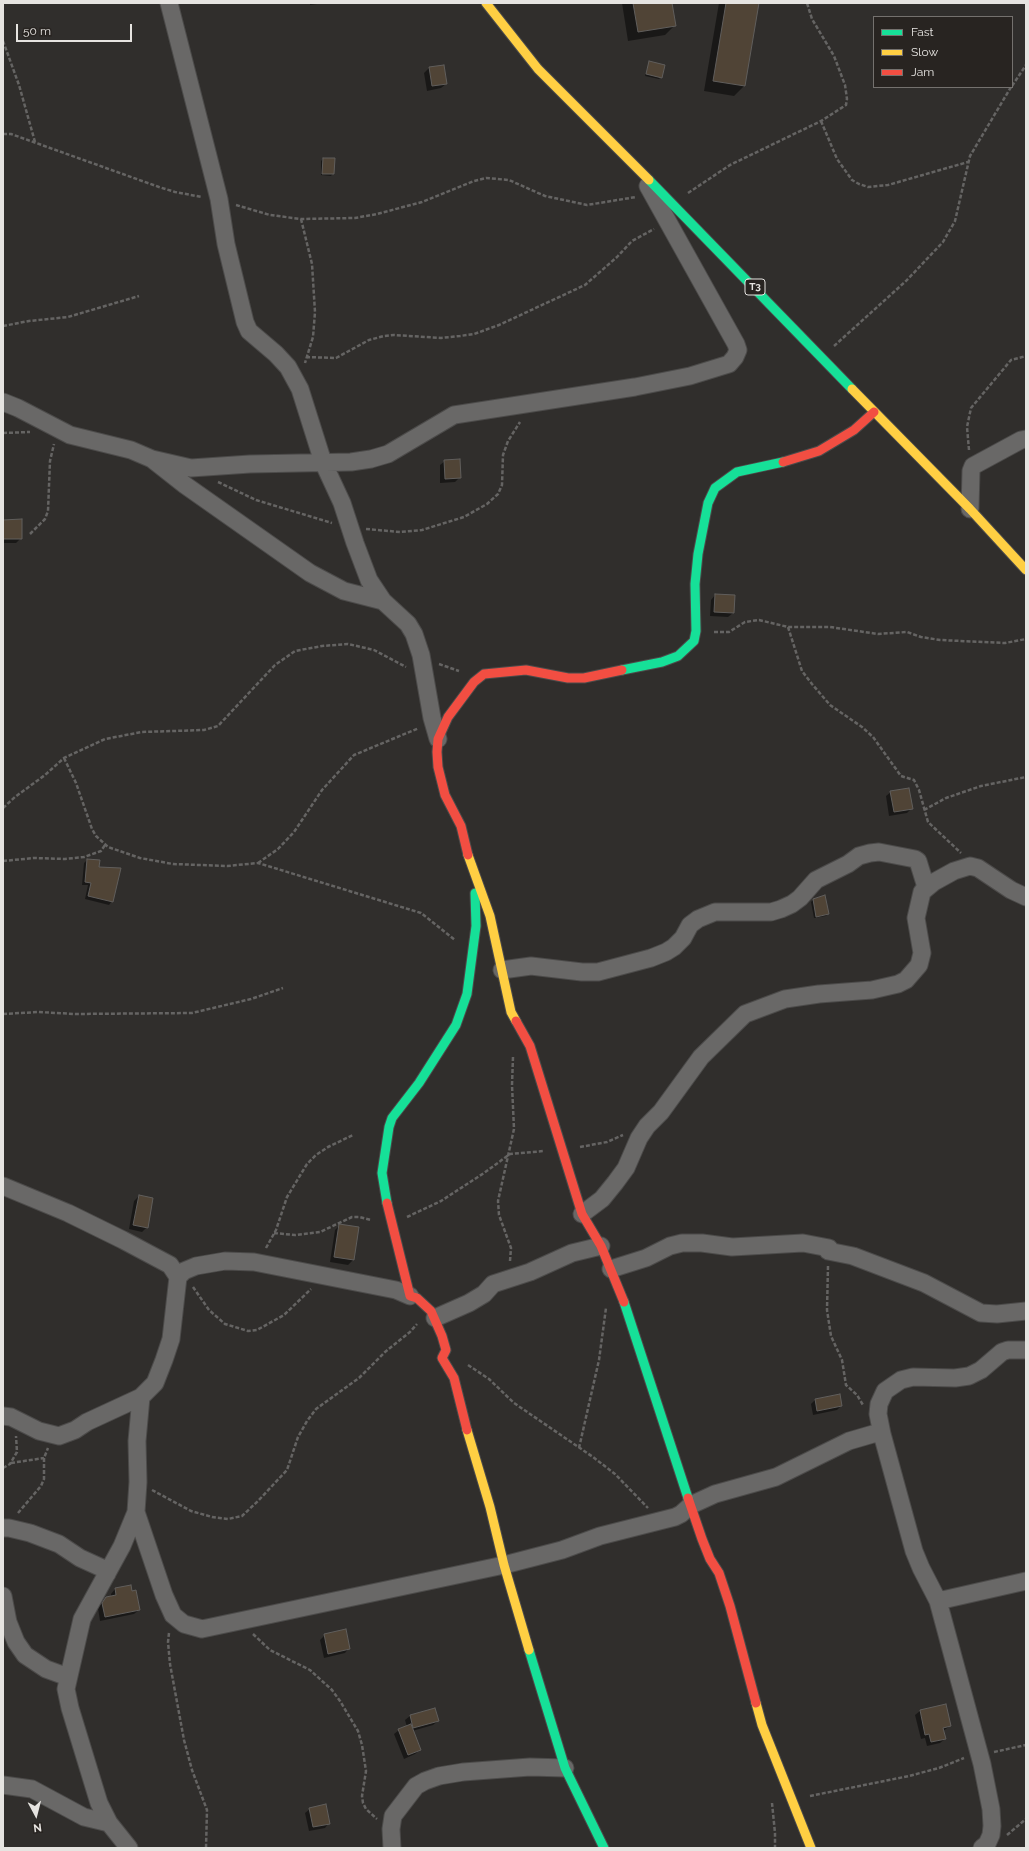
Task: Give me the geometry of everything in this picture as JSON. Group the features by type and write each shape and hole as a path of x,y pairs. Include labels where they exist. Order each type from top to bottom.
{"main road":[{"name":"T3","path":"486,3 538,69 822,357 970,509 1026,570"},
{"path":"811,1848 762,1725 730,1606 719,1573 710,1559 702,1539 623,1299 601,1246 582,1214 530,1046 511,1012 490,916 472,868 461,826 445,796 438,767 438,739 448,717 474,682 484,674 519,670 533,671 568,678 584,678 662,662 678,656 694,641 696,631 695,584 698,554 708,503 715,488 737,472 819,451 854,430 874,412"},
{"path":"472,868 476,908 474,954 468,994 456,1025 419,1083 397,1110 389,1127 382,1173 388,1213 410,1296 417,1298 435,1318 446,1350 442,1358 454,1378 474,1457 492,1514 504,1565 565,1768 586,1814 604,1848"}],"street":[{"path":"169,3 219,199 226,244 249,331 276,354 288,367 300,389 323,462 335,486 351,527 354,543 369,580 383,601 408,624 414,634 438,739"},
{"path":"3,402 18,408 70,435 131,450 152,459 191,468 250,464 323,462 371,459 388,454 454,415 636,387 690,376 730,364 738,350 736,344 640,172"},
{"path":"970,509 971,471 973,466 1021,440 1026,439"},
{"path":"152,459 185,485 310,573 344,591 383,601"},
{"path":"502,970 531,966 598,972 651,958 666,952 683,938 690,925 698,919 715,912 770,912 781,909 800,898 816,880 848,864 859,856 879,852 915,859 920,866 926,887 922,892 916,918 922,953 919,965 906,980 898,984 872,990 819,994 784,999 745,1014 701,1057 661,1112 647,1126 639,1138 626,1168 602,1199 582,1214"},
{"path":"922,892 943,876 964,867 975,866 992,875 1010,890 1026,897"},
{"path":"3,1186 68,1213 123,1240 170,1265 179,1275 170,1339 164,1360 155,1383 141,1397 66,1434 59,1436 39,1431 11,1418"},
{"path":"611,1270 646,1258 670,1246 682,1243 702,1243 732,1247 803,1243 829,1248 828,1251 853,1256 924,1283 981,1313 997,1314 1026,1311"},
{"path":"435,1318 479,1297 493,1284 530,1272 572,1253 601,1246"},
{"path":"179,1275 196,1266 215,1262 254,1262 396,1290 410,1296"},
{"path":"982,1848 989,1840 992,1826 991,1809 979,1753 938,1601 914,1551 882,1434 878,1414 882,1395 895,1383 913,1377 955,1378 969,1376 981,1370 1002,1352 1008,1350 1026,1350"},
{"path":"129,1848 109,1823 99,1803 70,1708 66,1689 82,1619 122,1546 136,1512 138,1482 137,1441 141,1397"},
{"path":"136,1512 164,1595 173,1615 184,1624 202,1629 504,1565 562,1550 600,1536 659,1522 681,1514 691,1505 726,1489 782,1475 849,1441 873,1434 882,1434"},
{"path":"6,1528 30,1533 58,1544 80,1558 102,1568 107,1574"},
{"path":"938,1601 1026,1581"},
{"path":"3,1596 8,1622 16,1642 25,1655 46,1669 68,1677"},
{"path":"391,1840 393,1816 416,1786 432,1778 463,1772 493,1769 554,1766 565,1768"},
{"path":"3,1785 32,1789 84,1817 109,1823"}],"path":[{"path":"674,206 710,177 730,165 820,121 846,105 847,92 834,56 812,19 807,3"},
{"path":"3,41 19,85 35,142"},
{"path":"1013,84 1026,65"},
{"path":"822,357 906,281 943,242 955,221 970,156 978,139 1011,88"},
{"path":"820,121 837,159 852,180 868,187 888,185 968,162"},
{"path":"3,134 11,134 35,142 175,192 219,199 270,215 301,219 336,219 377,214 422,202 474,181 486,178 509,180 545,196 586,205 652,195"},
{"path":"300,389 306,357 314,337 315,312 314,282 309,250 301,219"},
{"path":"306,357 336,358 369,340 384,336 400,335 441,338 474,334 499,325 585,285 618,257 632,241 669,223"},
{"path":"3,326 29,321 68,317 138,296"},
{"path":"971,471 967,427 971,408 1011,360 1026,356"},
{"path":"191,468 256,500 314,519 351,527 400,532 422,530 464,517 487,504 498,494 502,485 503,455 508,441 524,416 528,403"},
{"path":"30,534 45,519 48,511 50,461 54,442"},
{"path":"696,631 729,632 740,625 753,620 772,622 788,627 830,627 878,634 907,632 921,637 940,640 1005,642 1026,639"},
{"path":"788,627 802,671 830,705 873,737 902,776 914,780 919,790 928,822 975,866"},
{"path":"3,808 64,758 105,739 142,732 204,730 218,726 275,665 295,651 322,646 348,644 374,650 425,677"},
{"path":"420,655 447,668 466,674 474,682"},
{"path":"258,862 278,849 294,832 322,790 354,755 427,724 432,718"},
{"path":"64,758 76,783 92,829 105,845 140,858 173,864 227,866 258,862 421,912 474,954"},
{"path":"924,810 946,798 981,786 1026,776"},
{"path":"3,861 34,858 65,859 84,857 101,851 105,845"},
{"path":"3,1014 38,1012 75,1014 192,1013 251,999 283,988"},
{"path":"493,1284 506,1271 511,1256 510,1242 499,1215 498,1201 510,1154 514,1129 512,1085 513,1051"},
{"path":"407,1217 441,1201 510,1154 563,1150 607,1142 647,1126"},
{"path":"254,1262 269,1244 287,1196 307,1164 316,1155 353,1135"},
{"path":"274,1233 310,1234 328,1229 352,1217 375,1221"},
{"path":"828,1251 827,1318 831,1336 842,1360 845,1382 857,1395 864,1407"},
{"path":"179,1275 209,1310 225,1324 248,1331 258,1330 284,1315 316,1285 320,1276"},
{"path":"579,1448 599,1360 606,1305"},
{"path":"138,1482 191,1511 212,1517 228,1519 242,1516 258,1502 287,1470 298,1437 316,1409 359,1378 385,1352 410,1332 418,1321"},
{"path":"442,1358 469,1365 489,1379 514,1403 593,1456 615,1474 653,1513 659,1522"},
{"path":"10,1464 17,1452 16,1432 11,1418"},
{"path":"6,1528 41,1486 44,1480 44,1458 46,1451 59,1436"},
{"path":"3,1468 10,1464 44,1458"},
{"path":"173,1615 168,1642 170,1664 186,1748 192,1770 207,1810 206,1848"},
{"path":"243,1621 261,1643 281,1656 310,1670 332,1690 340,1701 358,1731 362,1745 366,1771 362,1796 363,1803 366,1809 391,1840"},
{"path":"792,1800 939,1768 979,1753 1004,1751 1026,1746"}],"building":[{"path":"633,3 672,3 676,26 638,32"},
{"path":"726,3 759,3 745,86 713,81"},
{"path":"649,61 665,65 662,78 646,74"},
{"path":"444,65 447,84 432,86 429,67"},
{"path":"323,158 335,158 334,174 322,174"},
{"path":"460,459 461,478 445,479 444,460"},
{"path":"22,519 22,539 3,539 3,520"},
{"path":"715,594 735,595 734,613 714,612"},
{"path":"909,788 913,809 894,812 890,791"},
{"path":"87,859 100,860 99,867 121,868 113,902 88,896 91,883 85,882"},
{"path":"825,895 829,914 816,917 813,899"},
{"path":"139,1195 153,1198 148,1228 133,1225"},
{"path":"339,1224 359,1227 354,1260 334,1257"},
{"path":"840,1394 842,1406 817,1411 815,1399"},
{"path":"131,1585 132,1591 136,1590 140,1610 105,1617 102,1603 106,1597 116,1595 115,1588"},
{"path":"346,1629 350,1649 328,1654 324,1634"},
{"path":"946,1704 951,1726 943,1728 946,1739 931,1742 929,1734 925,1735 920,1710"},
{"path":"435,1708 439,1721 413,1728 410,1715"},
{"path":"411,1724 421,1750 408,1755 398,1729"},
{"path":"326,1804 330,1824 313,1827 309,1808"}],"traffic: fast":[{"path":"649,180 852,389"},
{"path":"622,670 662,662 678,656 694,641 696,631 695,584 698,554 708,503 715,488 737,472 783,462"},
{"path":"387,1203 382,1173 389,1127 392,1118 419,1083 456,1025 467,994 476,926 475,893"},
{"path":"624,1302 688,1498"},
{"path":"529,1650 565,1768 604,1848"}],"traffic: slow":[{"path":"486,3 538,69 649,180"},
{"path":"852,389 970,509 1026,570"},
{"path":"468,855 490,916 511,1012 516,1021"},
{"path":"467,1430 490,1507 504,1565 529,1650"},
{"path":"756,1703 762,1725 811,1848"}],"traffic: jam":[{"path":"783,462 819,451 854,430 874,412"},
{"path":"468,855 461,826 445,795 438,767 437,752 438,739 448,717 474,682 484,674 526,670 568,678 584,678 622,670"},
{"path":"516,1021 530,1046 582,1214 601,1246 624,1302"},
{"path":"387,1203 410,1296 417,1298 431,1311 442,1336 446,1350 442,1358 454,1378 467,1430"},
{"path":"688,1498 702,1539 710,1559 719,1573 730,1606 756,1703"}]}
